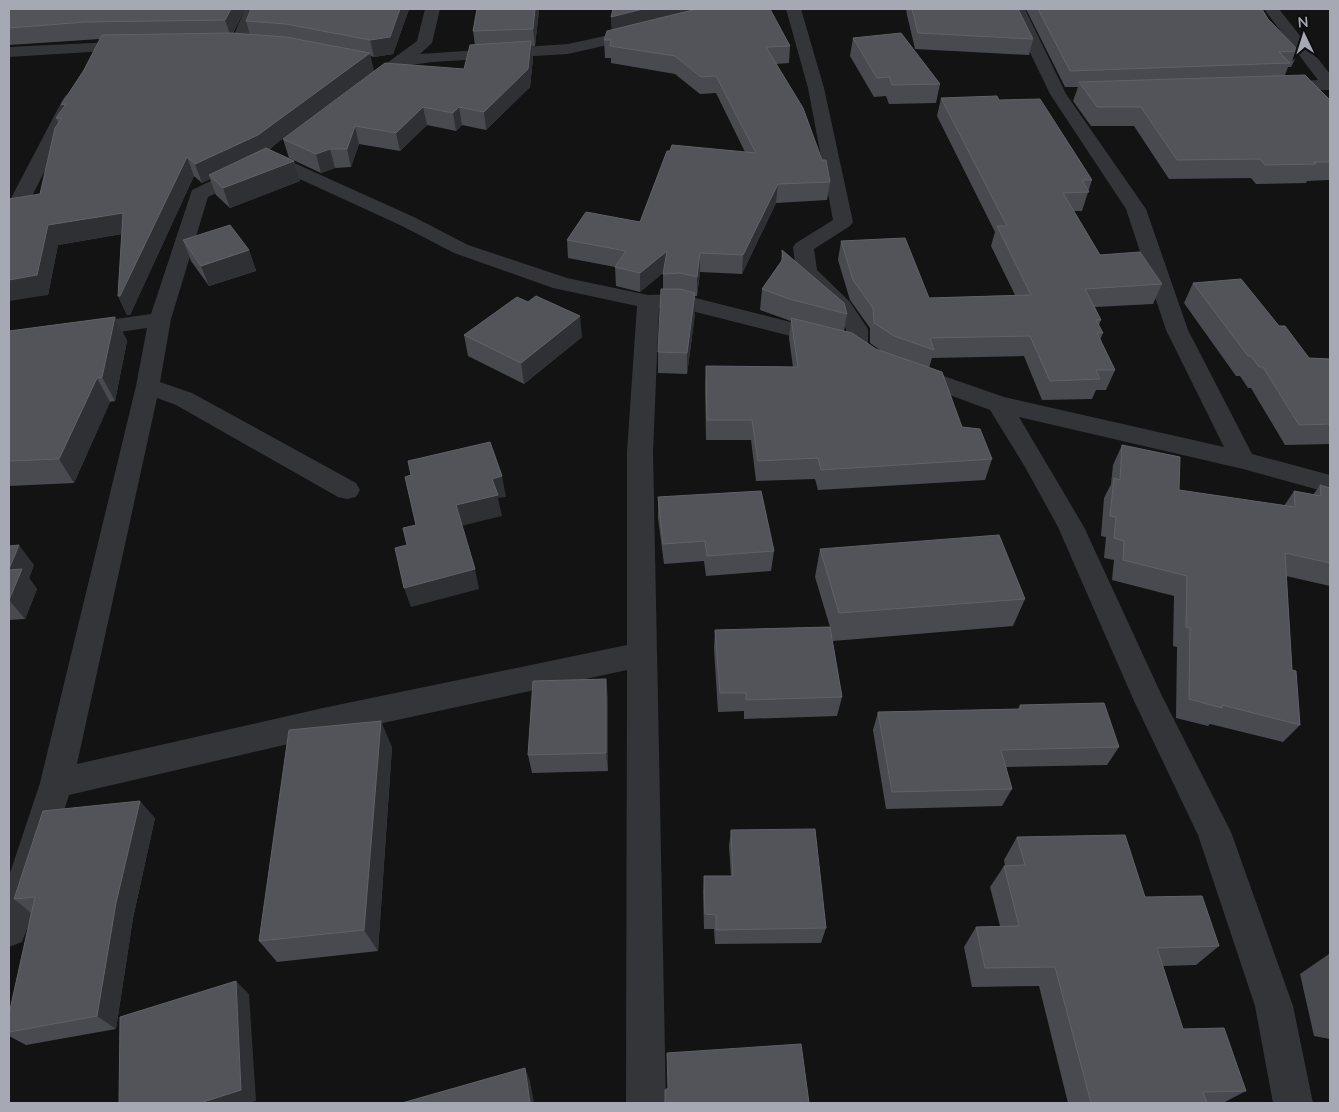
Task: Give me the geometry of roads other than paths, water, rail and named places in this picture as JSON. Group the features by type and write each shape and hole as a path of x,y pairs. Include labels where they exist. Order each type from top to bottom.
{"street":[{"path":"238,44 254,9"},
{"path":"351,98 424,42 432,9"},
{"path":"793,9 816,88 843,222 803,247 807,272 842,308 873,357"},
{"path":"1018,9 1058,94 1136,209 1177,330 1244,460"},
{"path":"1271,9 1330,85"},
{"path":"374,64 432,57 568,49 620,39 657,29"},
{"path":"221,44 255,46"},
{"path":"9,52 103,46 151,46"},
{"path":"94,63 103,46"},
{"path":"1262,87 1330,85"},
{"path":"19,202 60,120 79,88"},
{"path":"1058,94 1078,93"},
{"path":"9,929 56,783 148,386 160,319 199,194 272,159 293,142"},
{"path":"272,159 409,222 461,249 560,283 648,302 680,301 873,357 999,404 1244,460 1330,484"},
{"path":"646,1103 640,452 648,302"},
{"path":"9,341 160,319"},
{"path":"148,386 184,399 347,490"},
{"path":"999,404 1037,465 1072,527 1148,701 1214,832 1274,1006 1293,1103"},
{"path":"56,783 324,722 643,654"}]}
